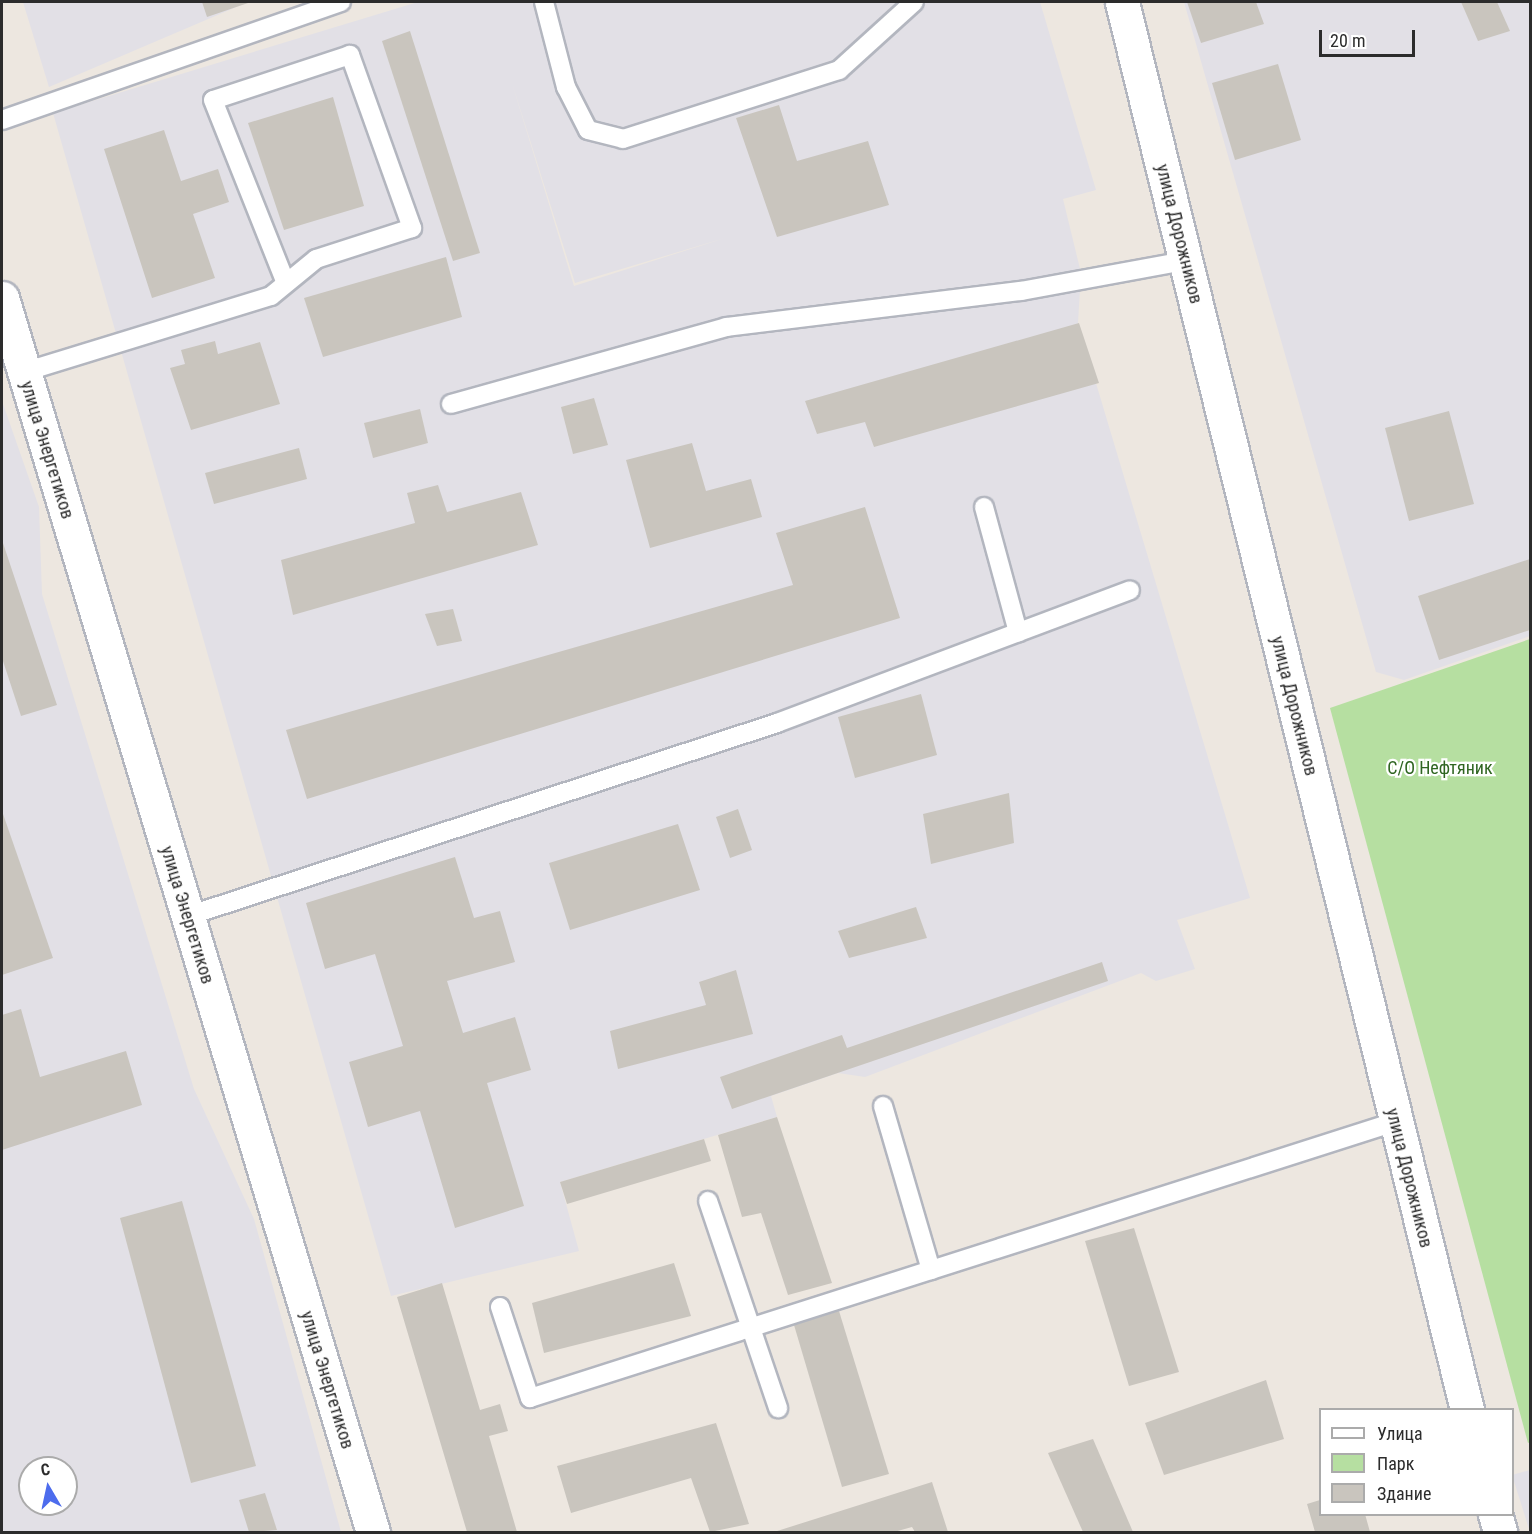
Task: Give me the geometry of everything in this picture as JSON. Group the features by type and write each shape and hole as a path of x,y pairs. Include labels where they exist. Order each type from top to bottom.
{"street":[{"name":"улица Дорожников","path":"1122,2 1466,1408"},
{"name":"улица Энергетиков","path":"2,298 373,1533"},
{"path":"1495,1516 1500,1533"}],"lane":[{"path":"2,120 341,2"},
{"path":"544,2 566,87 588,130 623,139 839,70 914,2"},
{"path":"24,372 270,296 316,259 412,228 350,55 213,100 286,283"},
{"path":"451,404 726,327 1021,291 1185,261"},
{"path":"984,507 1018,632"},
{"path":"188,916 777,723 1130,590"},
{"path":"883,1106 931,1270"},
{"path":"500,1307 530,1398 1395,1122"},
{"path":"708,1201 778,1408"}],"shaded area":[{"path":"23,2 248,2 49,87"},
{"path":"418,2 1040,2 1096,190 1063,199 1081,273 1078,323 1250,898 1177,920 1195,969 1156,981 1141,973 865,1077 838,1073 771,1096 777,1117 560,1182 579,1251 391,1296 53,113","holes":["511,80 575,283 725,238 574,286"]},
{"path":"1184,2 1530,2 1530,636 1404,680 1376,672"},
{"path":"2,401 39,507 42,594 194,1089 254,1219 341,1532 2,1532"},
{"path":"1530,1470 1530,1532 1514,1481 1514,1474"}],"green space":[{"name":"С/О Нефтяник","path":"1530,639 1530,1442 1528,1443 1330,708"}],"building":[{"path":"202,2 251,2 207,17"},
{"path":"1187,2 1256,2 1264,24 1201,43"},
{"path":"1461,2 1497,2 1510,31 1478,41"},
{"path":"410,31 480,253 453,261 382,41"},
{"path":"1278,64 1301,140 1235,160 1212,83"},
{"path":"333,97 364,206 284,230 248,123"},
{"path":"779,105 797,161 868,141 889,205 777,237 736,118"},
{"path":"164,130 181,181 218,169 229,202 193,214 215,278 152,298 104,149"},
{"path":"446,257 462,317 323,357 304,298"},
{"path":"1079,323 1099,383 874,447 865,422 817,434 805,401"},
{"path":"215,341 218,354 260,342 280,404 191,430 170,368 185,364 181,350"},
{"path":"594,398 608,445 573,454 561,407"},
{"path":"420,409 428,443 373,458 364,423"},
{"path":"1449,411 1474,504 1409,521 1385,428"},
{"path":"692,443 706,491 751,479 762,517 650,548 626,460"},
{"path":"299,448 307,479 214,504 205,473"},
{"path":"438,485 447,512 521,492 538,545 293,615 281,560 415,523 407,493"},
{"path":"865,507 900,618 307,799 286,730 793,585 776,533"},
{"path":"2,540 57,705 21,716 2,658"},
{"path":"1530,559 1530,630 1439,660 1418,596"},
{"path":"453,609 462,641 437,646 425,614"},
{"path":"921,694 937,755 855,778 838,717"},
{"path":"1009,793 1014,843 931,864 923,814"},
{"path":"738,809 752,850 730,858 716,817"},
{"path":"2,811 53,958 2,975"},
{"path":"678,824 700,890 570,930 549,863"},
{"path":"455,857 474,918 500,911 515,962 447,981 463,1033 515,1017 531,1070 487,1083 524,1206 455,1228 420,1111 368,1127 349,1062 403,1046 375,954 325,969 306,903"},
{"path":"916,907 927,938 849,958 838,931"},
{"path":"1102,962 1108,981 732,1109 720,1077 842,1035 847,1048"},
{"path":"736,970 753,1034 618,1069 610,1031 706,1005 699,982"},
{"path":"21,1009 40,1077 126,1051 142,1105 2,1150 2,1015"},
{"path":"777,1117 832,1283 788,1295 761,1213 742,1217 718,1135"},
{"path":"704,1139 711,1161 567,1204 560,1182"},
{"path":"182,1201 256,1466 191,1483 120,1218"},
{"path":"1134,1228 1179,1372 1129,1386 1085,1241"},
{"path":"674,1263 691,1316 544,1353 532,1303"},
{"path":"442,1283 480,1410 500,1404 508,1431 489,1436 517,1532 467,1532 397,1297"},
{"path":"839,1311 889,1474 842,1487 794,1325"},
{"path":"1266,1380 1284,1439 1164,1475 1145,1423"},
{"path":"716,1423 749,1524 710,1532 691,1478 571,1513 557,1466"},
{"path":"1093,1439 1133,1532 1083,1532 1048,1453"},
{"path":"932,1482 948,1532 915,1532 912,1527 894,1532 774,1532"},
{"path":"265,1493 277,1530 249,1532 239,1500"},
{"path":"1319,1500 1319,1516 1366,1516 1370,1532 1315,1532 1307,1504"}]}
